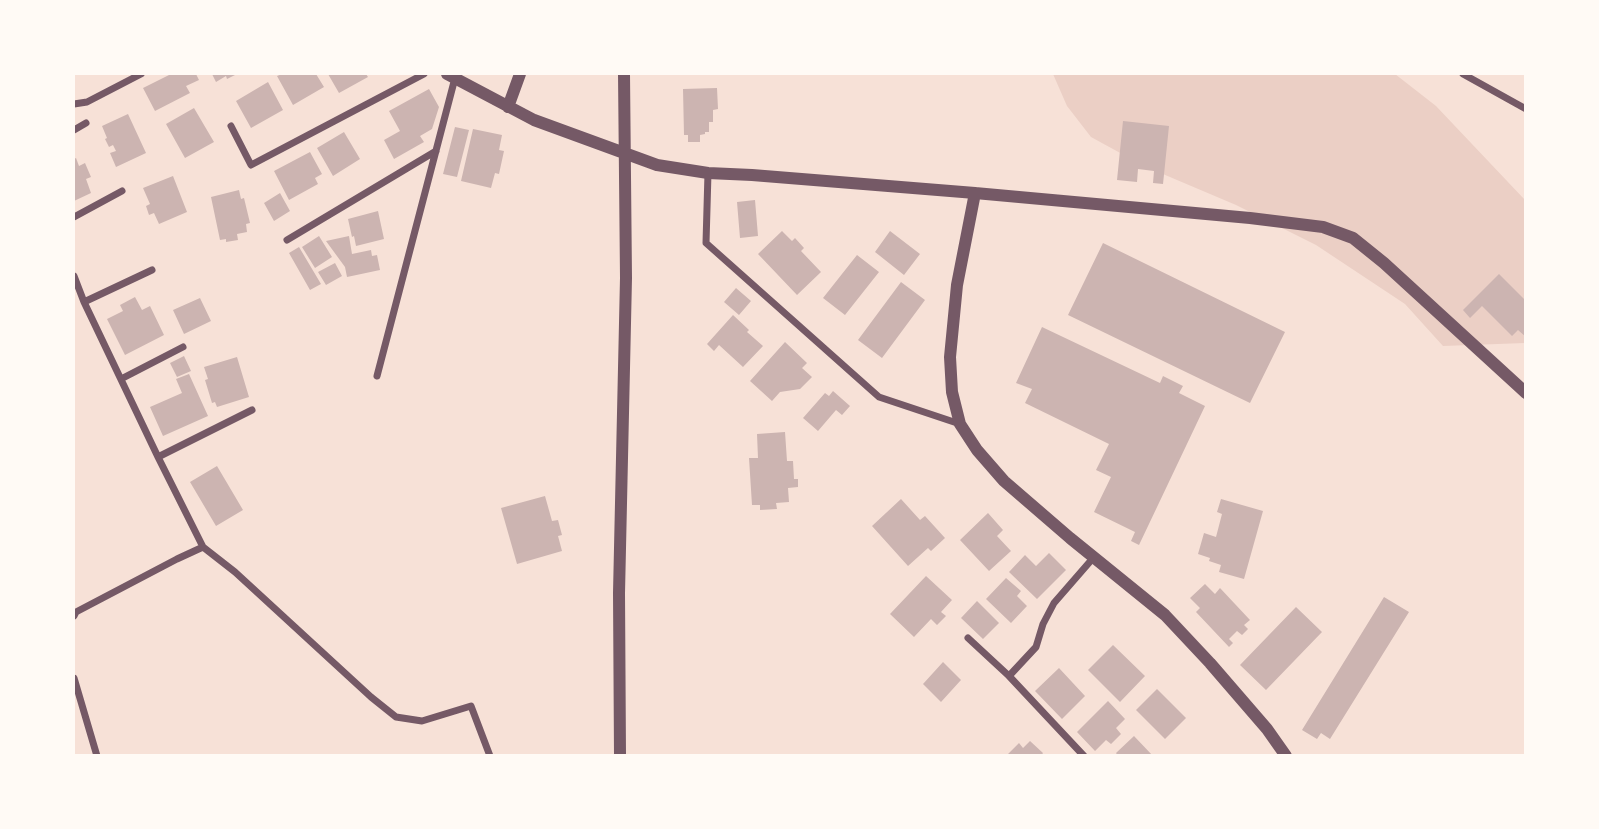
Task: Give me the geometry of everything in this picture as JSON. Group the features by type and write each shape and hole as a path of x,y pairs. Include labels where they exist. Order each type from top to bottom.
{"street":[{"path":"74,104 87,102 141,74"},
{"path":"231,126 251,165 424,74"},
{"path":"508,107 520,74"},
{"path":"620,755 619,593 626,278 624,74"},
{"path":"1463,74 1525,109"},
{"path":"377,376 436,151 451,76 534,120 657,165 708,173 975,193 1323,227 1353,238 1384,262 1525,393"},
{"path":"74,130 86,123"},
{"path":"287,240 436,151"},
{"path":"708,173 706,243 879,397 960,424"},
{"path":"74,217 122,191"},
{"path":"975,193 957,285 950,356 952,392 960,424 976,450 1004,481 1165,615 1210,663 1286,755"},
{"path":"84,302 152,270"},
{"path":"74,276 84,302 203,547 235,572 396,718 422,721 471,706 490,755"},
{"path":"121,379 183,347"},
{"path":"158,457 252,410"},
{"path":"74,616 76,612 203,547"},
{"path":"1009,676 1036,647 1043,624 1054,603 1095,557"},
{"path":"968,638 1009,676 1083,755"},
{"path":"74,678 97,755"}],"shaded area":[{"path":"1053,74 1395,74 1436,106 1525,200 1525,343 1443,346 1405,304 1316,245 1236,205 1144,166 1091,137 1067,106"}],"building":[{"path":"171,74 196,74 199,80 186,86 190,93 155,111 143,88"},
{"path":"212,74 237,74 216,82"},
{"path":"316,74 324,87 293,105 277,76"},
{"path":"328,74 366,74 368,77 339,93"},
{"path":"268,82 283,110 251,128 236,101"},
{"path":"717,88 718,109 713,110 713,122 709,122 709,132 700,135 700,142 688,142 688,135 684,135 683,89"},
{"path":"429,89 439,107 432,129 420,136 424,142 394,159 384,140 400,131 389,111"},
{"path":"194,108 214,142 185,158 166,124"},
{"path":"128,114 146,153 116,167 110,153 116,151 113,145 109,147 102,126"},
{"path":"1123,121 1169,126 1163,184 1153,183 1154,171 1138,169 1137,182 1117,180"},
{"path":"455,127 469,130 457,177 443,174"},
{"path":"473,129 502,135 499,150 504,151 499,174 495,173 491,188 461,181"},
{"path":"344,132 360,159 333,176 317,148"},
{"path":"310,152 322,174 315,178 318,184 289,200 274,171"},
{"path":"76,158 79,166 85,163 91,177 86,179 91,193 74,201 74,159"},
{"path":"173,176 187,212 159,224 154,213 149,215 146,206 150,204 143,188"},
{"path":"239,190 241,199 244,198 250,223 246,224 247,232 237,234 238,240 226,242 226,239 220,240 211,197"},
{"path":"280,193 290,211 274,221 264,203"},
{"path":"755,200 758,236 740,238 737,202"},
{"path":"378,211 384,239 356,246 348,219"},
{"path":"782,231 792,241 795,238 804,248 801,251 821,272 797,295 758,254"},
{"path":"890,231 920,254 904,275 875,252"},
{"path":"319,236 332,257 315,268 302,247"},
{"path":"349,236 352,254 371,250 372,256 377,255 380,270 347,277 345,267 326,241"},
{"path":"1103,243 1285,332 1250,403 1068,315"},
{"path":"299,247 321,284 310,290 289,253"},
{"path":"857,255 879,272 845,315 823,298"},
{"path":"335,263 342,276 326,285 318,272"},
{"path":"1499,274 1526,301 1526,337 1518,330 1512,336 1482,306 1470,318 1463,310"},
{"path":"901,282 925,300 882,358 858,340"},
{"path":"736,288 751,301 739,315 724,302"},
{"path":"135,297 142,310 150,306 164,335 125,355 107,319 123,311 120,305"},
{"path":"200,298 211,321 184,334 173,310"},
{"path":"733,315 763,346 743,367 719,345 714,351 707,344"},
{"path":"1042,327 1160,383 1163,376 1183,386 1179,393 1205,406 1139,545 1131,541 1135,532 1094,512 1111,477 1096,470 1109,444 1025,403 1032,389 1016,383"},
{"path":"785,342 807,363 802,368 812,377 800,389 780,392 772,401 750,381"},
{"path":"184,356 191,371 177,377 170,363"},
{"path":"237,357 249,397 217,407 215,402 212,403 204,367"},
{"path":"189,374 208,416 163,436 150,407 182,393 176,379"},
{"path":"833,391 850,406 842,415 836,410 818,431 803,418 825,393 829,396"},
{"path":"785,432 787,461 793,461 794,479 798,479 798,487 788,488 789,502 776,503 777,509 760,510 760,505 752,505 749,458 758,458 757,434"},
{"path":"217,466 243,510 216,526 190,482"},
{"path":"545,496 552,521 558,520 562,551 517,564 501,508"},
{"path":"901,499 920,520 925,516 945,538 931,551 928,548 908,566 872,526"},
{"path":"1221,499 1263,511 1244,579 1219,572 1221,565 1198,554 1204,533 1216,537 1222,514 1217,512"},
{"path":"988,513 1003,530 997,536 1011,551 989,571 960,540"},
{"path":"1049,553 1066,570 1037,599 1009,572 1025,555 1036,566"},
{"path":"926,576 952,600 941,612 946,616 937,625 931,619 914,637 890,614"},
{"path":"1006,578 1021,591 1017,596 1027,606 1011,623 986,599"},
{"path":"1205,584 1215,594 1220,588 1250,620 1244,625 1248,629 1242,635 1237,631 1229,639 1233,643 1229,647 1196,612 1200,608 1190,598"},
{"path":"1384,597 1409,612 1330,739 1321,733 1317,739 1302,730"},
{"path":"977,601 999,623 983,639 961,618"},
{"path":"1296,607 1322,632 1266,690 1240,665"},
{"path":"1113,645 1145,676 1120,702 1088,670"},
{"path":"943,662 961,680 941,702 923,684"},
{"path":"1059,668 1085,696 1062,719 1035,691"},
{"path":"1157,689 1186,718 1165,739 1136,710"},
{"path":"1108,701 1125,719 1116,728 1121,734 1111,744 1106,740 1095,751 1077,732"},
{"path":"1134,736 1153,756 1118,756 1116,753"},
{"path":"1030,741 1043,753 1041,756 1006,756 1019,743 1023,748"}]}
